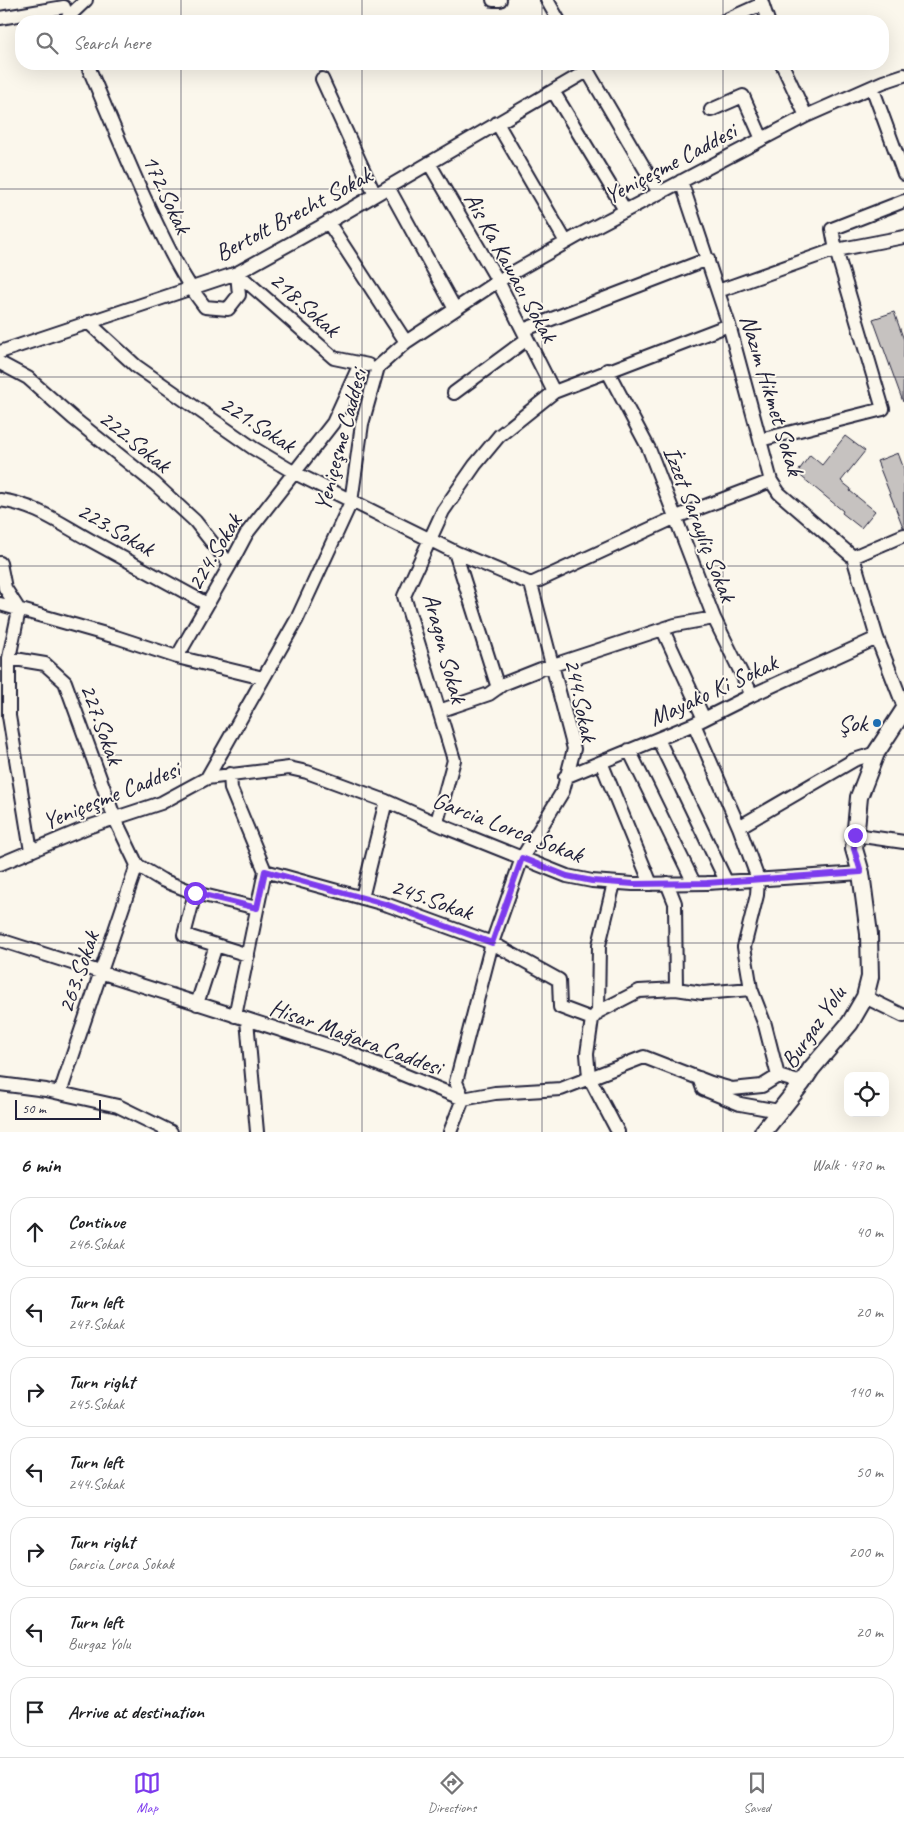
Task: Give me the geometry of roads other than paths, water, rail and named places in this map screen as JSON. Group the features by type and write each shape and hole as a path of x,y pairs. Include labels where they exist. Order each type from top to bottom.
{"street":[{"path":"28,15 66,11 86,0"},
{"path":"493,0 500,0"},
{"path":"547,0 556,15"},
{"path":"736,15 762,2 766,15"},
{"path":"0,18 15,16"},
{"name":"172.Sokak","path":"90,70 162,237 190,288 205,307 228,309 239,296 237,272"},
{"name":"Bertolt Brecht Sokak","path":"0,352 237,272 328,222 553,91 581,70"},
{"path":"587,70 659,193"},
{"path":"785,70 806,116"},
{"name":"Yeniçeşme Caddesi","path":"0,864 88,827 161,803 207,778 297,619 351,502 362,424 378,367 406,342 498,281 625,210 806,116 904,75"},
{"path":"322,79 375,195"},
{"path":"872,87 904,174"},
{"path":"553,91 625,210"},
{"path":"711,110 742,96 762,139"},
{"path":"498,123 566,242"},
{"name":"Ais Ka Kawacı Sokak","path":"429,163 498,281 554,392"},
{"name":"Nazım Hikmet Sokak","path":"681,181 729,325 771,481 779,493 853,557"},
{"path":"388,187 455,309"},
{"path":"760,440 883,409 836,250 832,228 904,201"},
{"path":"328,222 406,342"},
{"path":"718,291 836,250 904,237"},
{"path":"454,393 525,334 708,259"},
{"name":"218.Sokak","path":"237,272 334,358 378,367"},
{"name":"221.Sokak","path":"88,322 136,366 253,448 295,474 455,552 531,584"},
{"name":"Aragon Sokak","path":"436,822 454,760 404,596 443,511 475,465 499,436 554,392 607,370 729,325"},
{"name":"222.Sokak","path":"0,363 28,378 73,418 155,484 195,521 230,565"},
{"name":"224.Sokak","path":"177,658 247,534 333,423 360,364"},
{"name":"İzzet Sarayliç Sokak","path":"607,370 648,449 714,618 752,695"},
{"path":"531,584 676,517 771,481"},
{"name":"223.Sokak","path":"0,500 14,502 49,515 86,538 207,604"},
{"path":"904,535 853,557 877,638 904,708"},
{"path":"455,552 498,688"},
{"path":"0,563 5,588 19,610 9,658 9,716 31,851"},
{"name":"244.Sokak","path":"463,1098 456,1082 492,943 522,858 563,790 574,749 531,584"},
{"path":"0,604 116,637 177,658 263,678"},
{"path":"439,711 489,694 503,684 552,666 689,622 714,618"},
{"path":"663,630 758,879 757,895 744,947 750,988 765,1025 778,1076 802,1084"},
{"name":"Mayako Ki Sokak","path":"566,776 699,721 877,638"},
{"name":"227.Sokak","path":"9,658 45,664 65,682 115,819 137,865"},
{"name":"Burgaz Yolu","path":"763,1132 802,1084 811,1069 850,1023 865,997 870,977 869,934 861,872 854,849 859,797 876,753 904,708"},
{"path":"0,743 13,739"},
{"path":"658,739 726,881"},
{"path":"629,750 694,883"},
{"path":"739,827 854,760 876,753"},
{"path":"602,762 651,884"},
{"name":"Garcia Lorca Sokak","path":"207,778 289,768 307,772 386,801 567,876 592,881 651,884 694,883 861,872"},
{"path":"230,774 231,789 265,871 248,955 241,1018 257,1132"},
{"path":"362,898 386,801"},
{"path":"855,835 904,842"},
{"path":"137,865 162,880 195,893 257,908"},
{"name":"263.Sokak","path":"60,1093 137,865"},
{"name":"245.Sokak","path":"265,871 388,905 492,943 559,980 560,1007 595,1016"},
{"path":"614,883 599,946 595,1016 587,1054 589,1077 618,1132"},
{"path":"667,883 675,903 676,989"},
{"path":"195,893 184,935 248,955"},
{"name":"Hisar Mağara Caddesi","path":"0,940 343,1050 463,1098 495,1093 560,1089 644,1057 699,1078 732,1088 762,1086 778,1076"},
{"path":"197,1004 216,945"},
{"path":"595,1016 639,991 676,989 703,993 750,988"},
{"path":"865,997 904,1016"},
{"name":"Hisar Mağara Caddesi","path":"699,1078 703,1089 740,1104 779,1111"},
{"path":"0,1084 60,1093 118,1106 151,1128 171,1132"},
{"path":"450,1132 463,1098"},
{"path":"763,1132 775,1132"}],"place":[{"name":"Şok","path":"877,723"}]}
